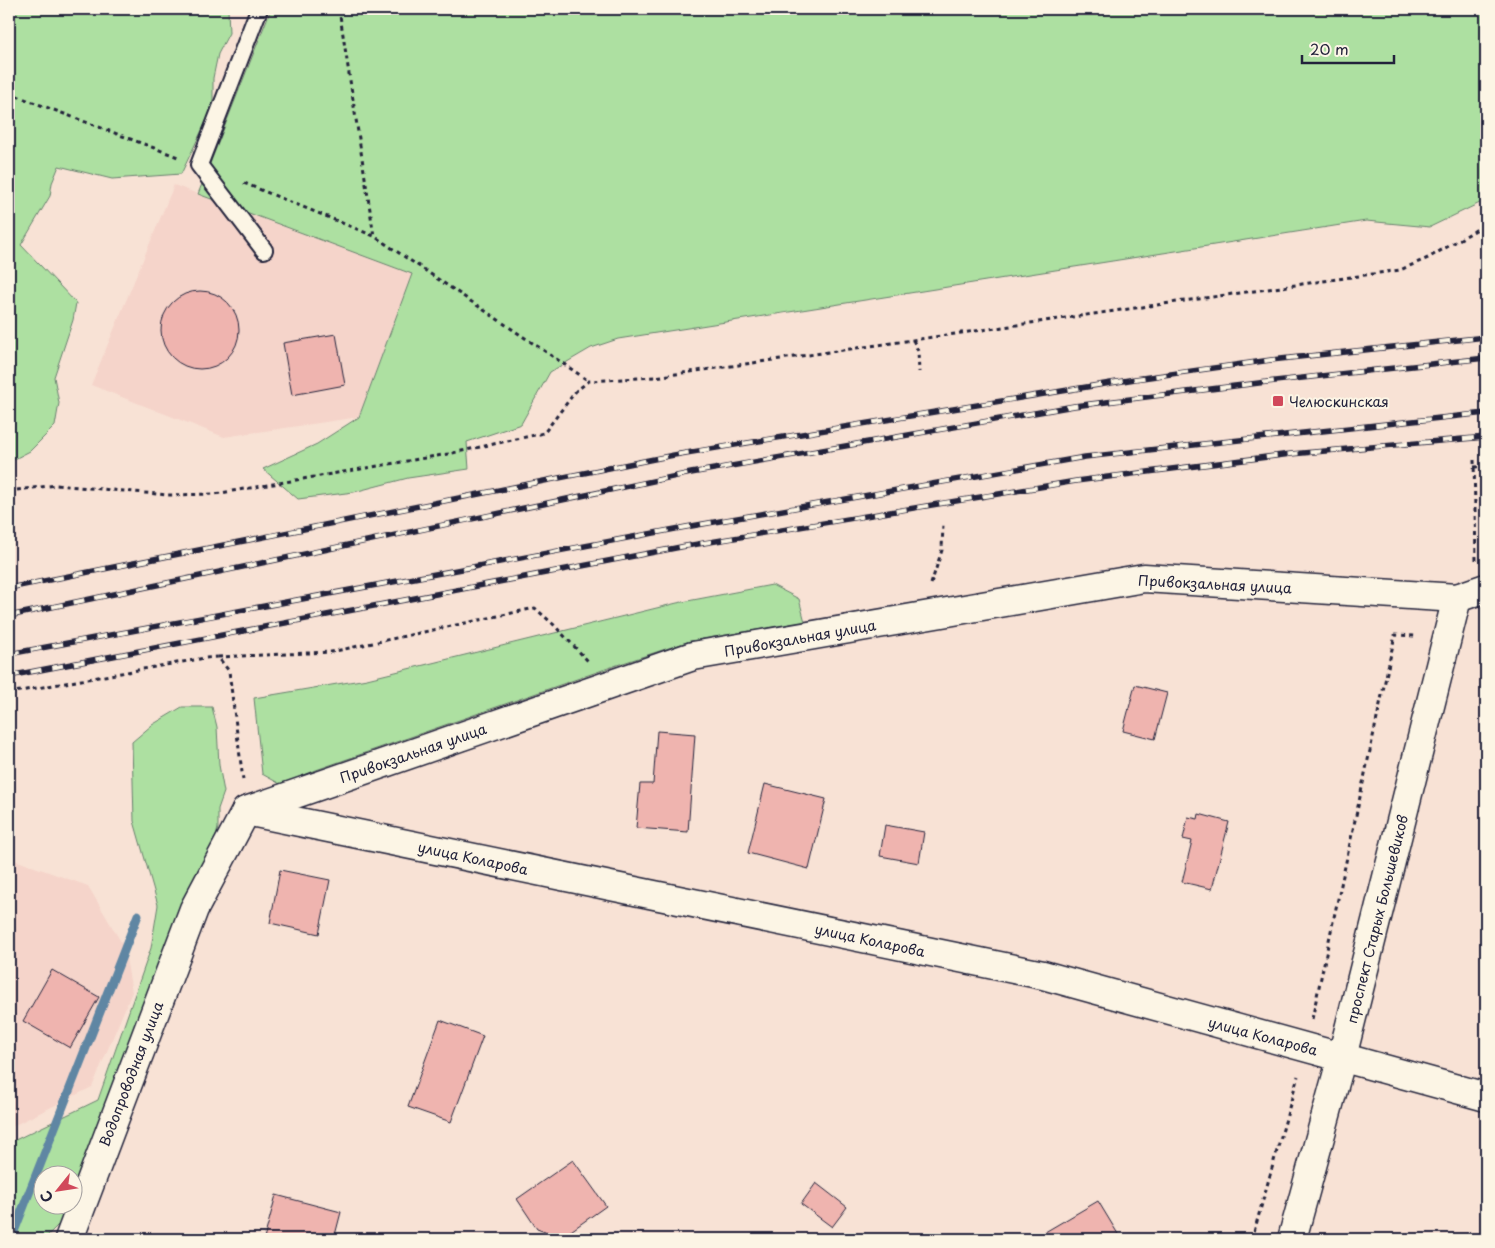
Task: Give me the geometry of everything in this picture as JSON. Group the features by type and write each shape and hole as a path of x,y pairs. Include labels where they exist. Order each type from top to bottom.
{"street":[{"name":"Привокзальная улица","path":"246,811 692,656 1144,578 1473,592"},
{"name":"проспект Старых Большевиков","path":"1292,1239 1342,1057 1447,636 1473,592"},
{"name":"улица Коларова","path":"246,811 1042,976 1486,1097"},
{"name":"Водопроводная улица","path":"69,1239 194,909 246,811"}],"lane":[{"path":"259,9 199,165 264,250"}],"path":[{"path":"339,9 374,236"},
{"path":"9,93 199,165 374,236 589,381"},
{"path":"9,491 56,486 168,496 215,494 448,454 544,432 576,391 589,381 655,377 1400,270 1428,258 1486,224"},
{"path":"913,340 918,351 919,372"},
{"path":"1473,592 1474,460"},
{"path":"1474,467 1486,466"},
{"path":"942,550 943,524"},
{"path":"9,693 205,658 330,652 535,608 589,662 607,686"},
{"path":"1252,1239 1306,1048 1395,635 1447,636"},
{"path":"218,657 230,671 246,811"}],"shaded area":[{"path":"174,185 413,274 359,417 224,437 91,385"},
{"path":"9,858 88,886 124,947 132,992 92,1087 9,1128"}],"green space":[{"path":"10,9 228,9 229,33 218,54 213,78 213,107 181,174 112,179 59,166 52,183 50,196 21,245 76,303 73,320 54,377 59,403 55,426 30,451 9,462"},
{"path":"271,9 1486,9 1486,200 1430,227 1366,221 618,339 591,348 550,372 521,424 467,442 469,469 408,478 354,492 298,499 263,469 317,444 359,417 412,274 198,194"},
{"path":"772,585 799,599 805,622 690,641 316,770 282,785 262,774 254,698 367,679 677,603"},
{"path":"182,707 212,707 217,727 219,765 224,792 218,809 218,828 214,845 82,1171 82,1166 32,1166 32,1216 63,1216 60,1223 44,1239 9,1239 9,1143 98,1100 151,948 158,905 134,821 132,742 152,725"}],"building":[{"path":"200,291 215,294 228,302 236,315 239,330 236,345 228,358 215,366 200,369 185,366 172,358 164,345 161,330 164,315 172,302 185,294"},
{"path":"336,334 345,385 292,395 283,343"},
{"path":"1135,685 1167,693 1155,739 1123,731"},
{"path":"657,731 695,734 688,832 636,828 640,784 653,784"},
{"path":"765,784 826,799 809,869 748,853"},
{"path":"1199,814 1229,822 1212,889 1182,882 1192,841 1183,839 1188,817 1198,819"},
{"path":"885,825 924,832 919,863 880,856"},
{"path":"1486,850 1486,865 1482,863"},
{"path":"280,870 330,880 319,934 270,923"},
{"path":"52,970 99,997 70,1048 23,1021"},
{"path":"440,1020 483,1036 451,1122 408,1107"},
{"path":"573,1160 606,1206 561,1238 537,1229 517,1199"},
{"path":"816,1183 847,1207 832,1227 801,1204"},
{"path":"276,1195 341,1212 334,1239 264,1239"},
{"path":"1098,1201 1121,1239 1042,1239 1040,1235"}],"waterway":[{"path":"11,1239 138,915"}],"railway":[{"path":"9,588 674,455 1135,379 1271,360 1486,337"},
{"path":"9,616 691,473 1074,406 1275,381 1486,358"},
{"path":"9,654 686,527 1085,457 1486,413"},
{"path":"9,676 686,546 1076,481 1291,454 1486,437"}],"place":[{"name":"Челюскинская","path":"1278,401"}]}
